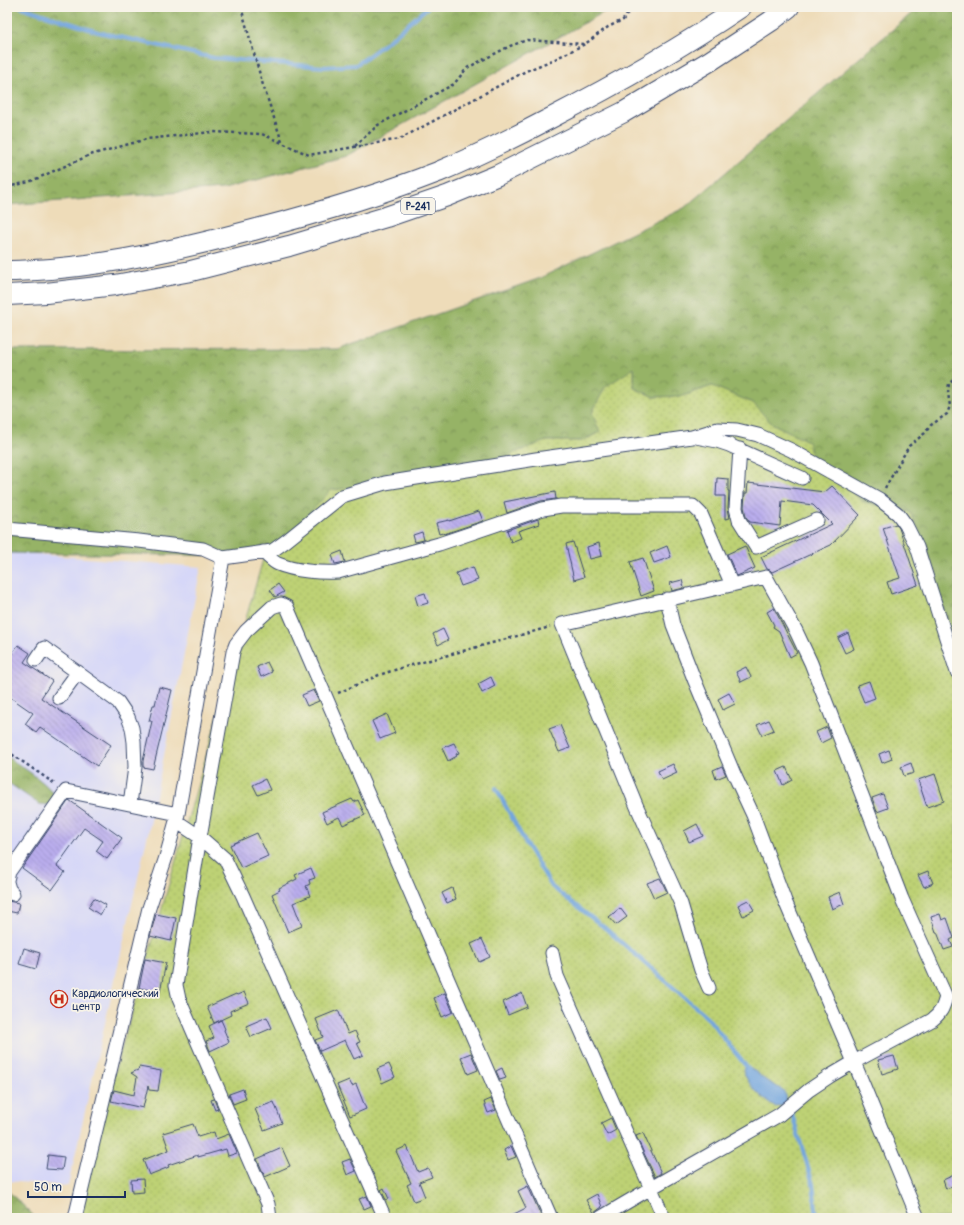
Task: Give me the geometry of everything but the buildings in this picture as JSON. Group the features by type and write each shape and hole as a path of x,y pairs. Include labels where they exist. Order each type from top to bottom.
{"highway":[{"name":"Р-241","path":"7,272 51,269 102,262 166,251 221,239 376,194 438,172 492,148 580,104 662,58 740,7"},
{"name":"Р-241","path":"7,295 46,294 115,285 191,270 289,246 386,217 447,196 498,175 624,112 710,61 771,21 789,7"}],"lane":[{"path":"7,529 138,541 203,549 223,558 272,551 286,542 342,496 385,483 536,459 692,437 718,429 737,430 758,435 791,450 878,499 898,514 906,525 917,547 957,672"},
{"path":"692,437 717,441 740,449 802,478"},
{"path":"740,449 736,508 739,520 756,547 817,520"},
{"path":"263,552 277,564 293,569 327,573 338,572 439,544 543,509 561,506 693,506 701,514 732,585"},
{"path":"75,1218 149,908 166,857 177,817 223,558"},
{"path":"600,1218 779,1115 809,1090 854,1062 932,1020 943,1008 946,997 902,899 811,663 796,631 766,577 562,624 637,807 681,904 701,970 709,988"},
{"path":"667,599 674,625 694,679 753,815 785,901 854,1062 918,1218"},
{"path":"270,1218 268,1204 179,999 176,984 233,652 236,644 246,631 272,607 281,604 287,607 551,1218"},
{"path":"36,660 44,648 118,702 128,717 132,728 134,761 130,804"},
{"path":"59,698 78,672"},
{"path":"13,894 9,889 7,881 9,872 66,791 130,804 177,817 225,859 385,1218"},
{"path":"552,953 557,976 664,1218"}],"path":[{"path":"241,7 262,82 282,143"},
{"path":"7,187 28,182 90,155 147,138 212,132 262,134 309,155 400,139 526,71 585,44 608,27 624,20 632,7"},
{"path":"354,147 378,125 454,84 467,68 510,46 527,40 585,44"},
{"path":"878,499 909,446 925,433 931,425 947,414 950,406 948,393 949,384 957,378"},
{"path":"326,698 393,670 562,624"},
{"path":"7,751 66,791"}],"shaded area":[{"name":"Кардиологический центр","path":"7,552 201,567 152,816 68,1186 7,1181"}],"green space":[{"path":"7,7 613,7 346,156 223,189 7,205"},
{"path":"919,7 957,7 957,648 910,512 864,502 813,461 808,441 771,423 752,403 712,386 683,396 654,397 634,388 634,369 600,432 582,441 546,441 498,468 440,473 397,483 292,532 264,556 7,553 7,350 337,349 538,279 684,208"},
{"path":"634,368 634,388 654,397 683,396 712,386 753,403 771,423 808,441 813,461 864,502 910,512 925,542 939,597 957,648 957,1218 79,1218 78,1198 264,556 292,532 331,490 397,483 416,471 440,473 460,460 481,466 498,468 511,454 546,441 582,441 600,432 592,413 605,387"},
{"path":"7,757 44,784 55,795 53,801 48,805 39,804 7,782"},
{"path":"7,1190 34,1216 33,1218 7,1218"}],"water":[{"path":"746,1067 756,1072 784,1092 786,1096 785,1105 776,1107 756,1091 745,1076 743,1070"}],"waterway":[{"path":"21,7 98,32 214,58 324,67 356,65 387,42 428,7"},
{"path":"496,788 526,844 552,887 605,928 707,1017 749,1070"},
{"path":"792,1114 813,1184 817,1218"}],"place":[{"name":"Кардиологический центр","path":"59,999"}]}
